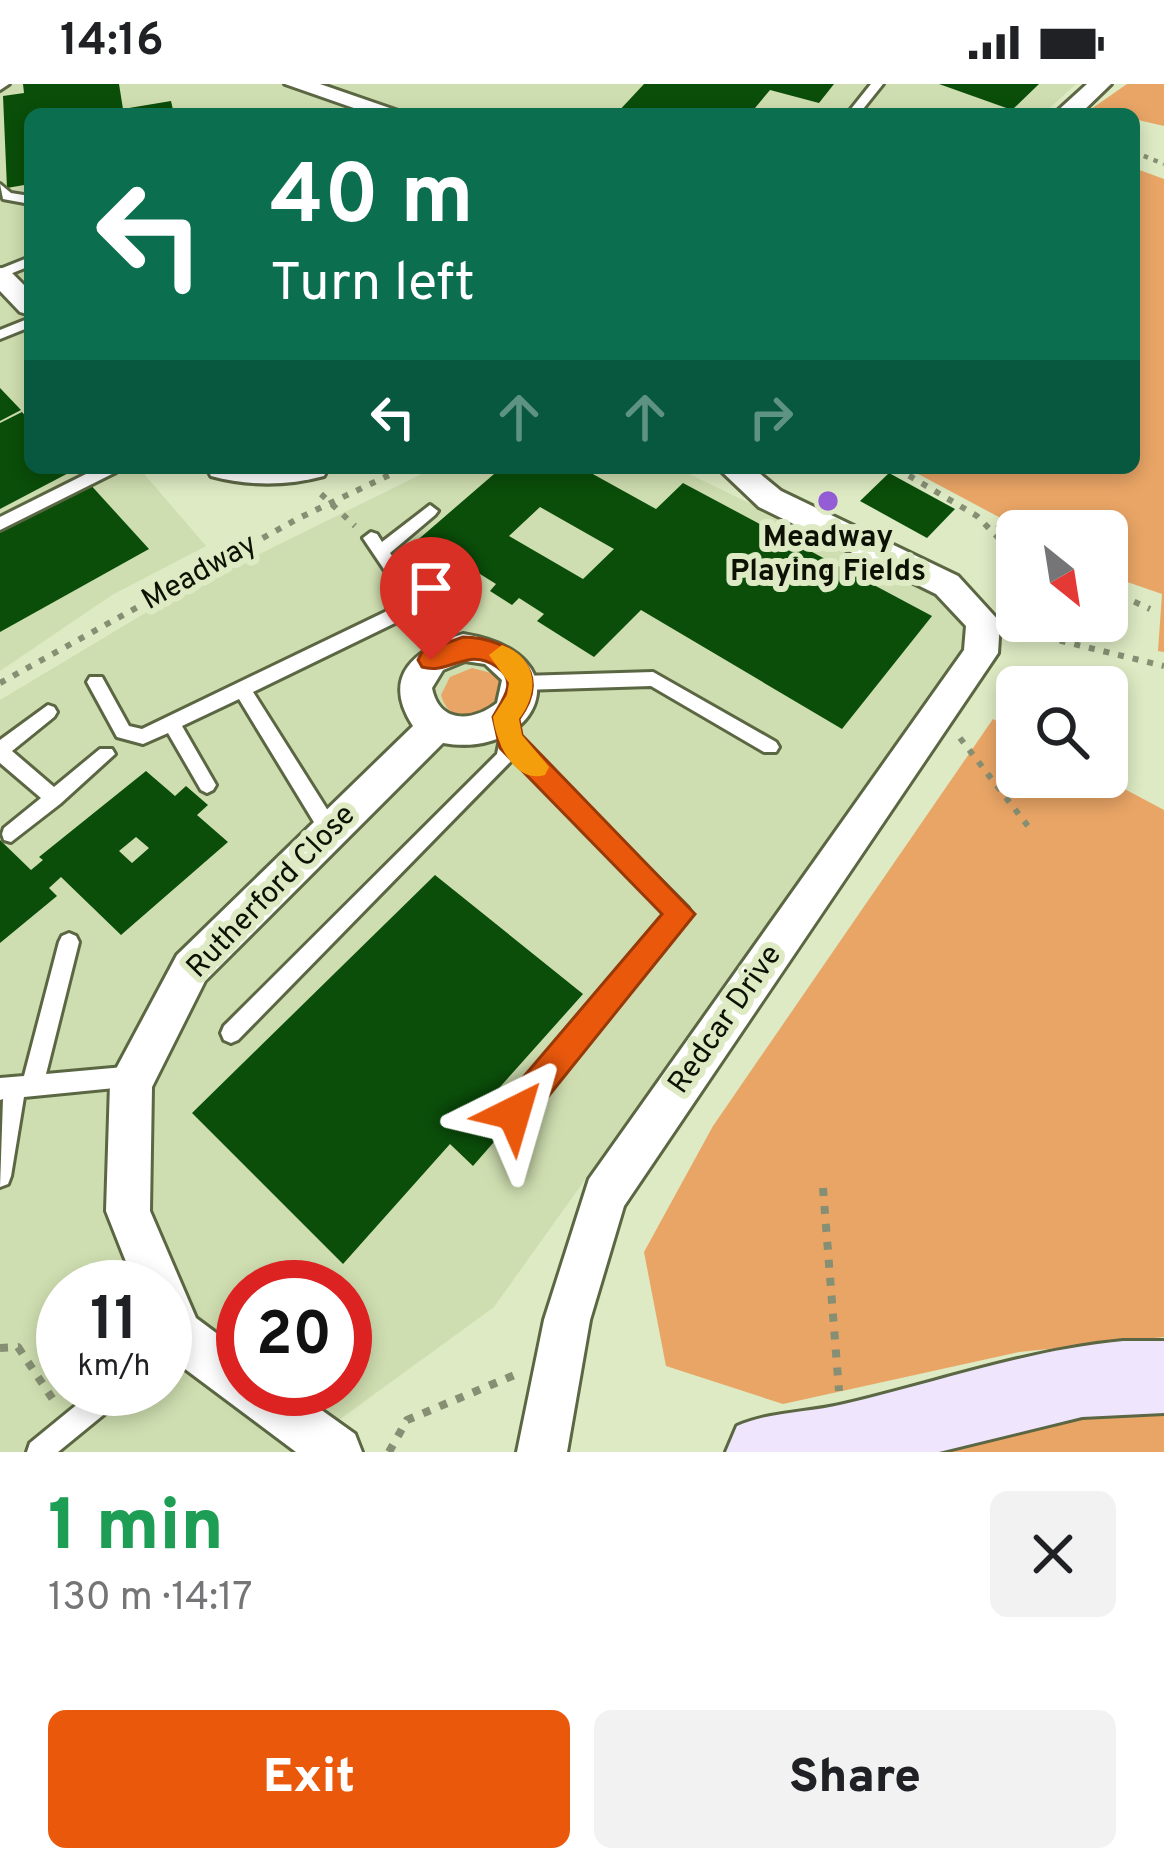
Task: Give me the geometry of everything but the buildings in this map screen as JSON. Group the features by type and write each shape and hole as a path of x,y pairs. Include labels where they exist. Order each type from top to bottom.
{"street":[{"path":"296,84 354,108"},
{"path":"1073,108 1100,84"},
{"path":"740,474 770,499 947,585 983,622"},
{"name":"Redcar Drive","path":"542,1452 567,1320 605,1195 982,652 983,622"},
{"path":"481,647 498,652 517,669 520,698 508,729 460,733 437,726 424,716 415,687 420,672 446,651 481,647"},
{"name":"Rutherford Close","path":"148,1260 128,1211 131,1084 191,968 437,726"},
{"path":"192,1345 216,1363"},
{"path":"763,1452 838,1447 1012,1391 1134,1376 1164,1377"},
{"path":"288,1416 337,1452"}],"lane":[{"path":"858,108 877,84"},
{"path":"0,524 99,474"},
{"path":"95,682 123,732 143,737 391,617 409,601 404,585 376,545 430,511"},
{"path":"522,683 653,679 770,747"},
{"path":"242,688 330,831"},
{"path":"48,712 0,751 54,798"},
{"path":"171,723 207,785"},
{"path":"231,1033 506,757 508,729"},
{"path":"508,729 681,914 514,1113"},
{"path":"11,834 106,754"},
{"path":"0,1176 16,1088 69,942"},
{"path":"16,1088 135,1076"},
{"path":"39,1452 83,1416"}],"path":[{"path":"312,474 328,506 376,545"},
{"name":"Meadway","path":"0,683 392,474"},
{"path":"907,474 996,524"},
{"path":"973,510 996,528"},
{"path":"1128,600 1150,609"},
{"path":"1128,604 1133,603"},
{"path":"983,622 996,625"},
{"path":"1069,642 1164,665"},
{"path":"940,712 1031,830"},
{"path":"823,1188 838,1447"},
{"path":"0,1348 18,1347 71,1426"},
{"path":"389,1452 407,1420 514,1374 557,1376"}],"shaded area":[{"path":"0,84 1076,84 1050,108 24,108 24,474 144,474 206,546 112,595 0,671"},
{"path":"1127,84 1164,84 1164,126 1140,120 1140,108 1093,108"},
{"path":"1140,170 1164,179 1164,652 1158,651 1162,594 1128,582 1128,510 996,510 996,516 918,474 1140,474"},
{"path":"422,474 689,474 944,598 965,618 968,644 494,1307 372,1396 372,1260 216,1260 216,1416 344,1416 295,1452 0,1452 0,700 172,597"},
{"path":"472,668 495,674 502,681 497,710 463,716 445,704 441,695 450,677"},
{"path":"993,719 996,798 1128,798 1128,791 1164,810 1164,1337 1019,1352 783,1404 666,1366 644,1252 713,1126"},
{"path":"1164,1408 1164,1452 941,1452 1061,1421"}],"slow traffic":[{"path":"502,655 517,669 522,683 520,698 506,717 509,740 535,767"}],"place":[{"name":"Meadway Playing Fields","path":"828,501"}],"route":[{"path":"431,660 446,651 481,647 511,662 522,683 520,698 506,717 509,740 681,914 514,1113"}]}
